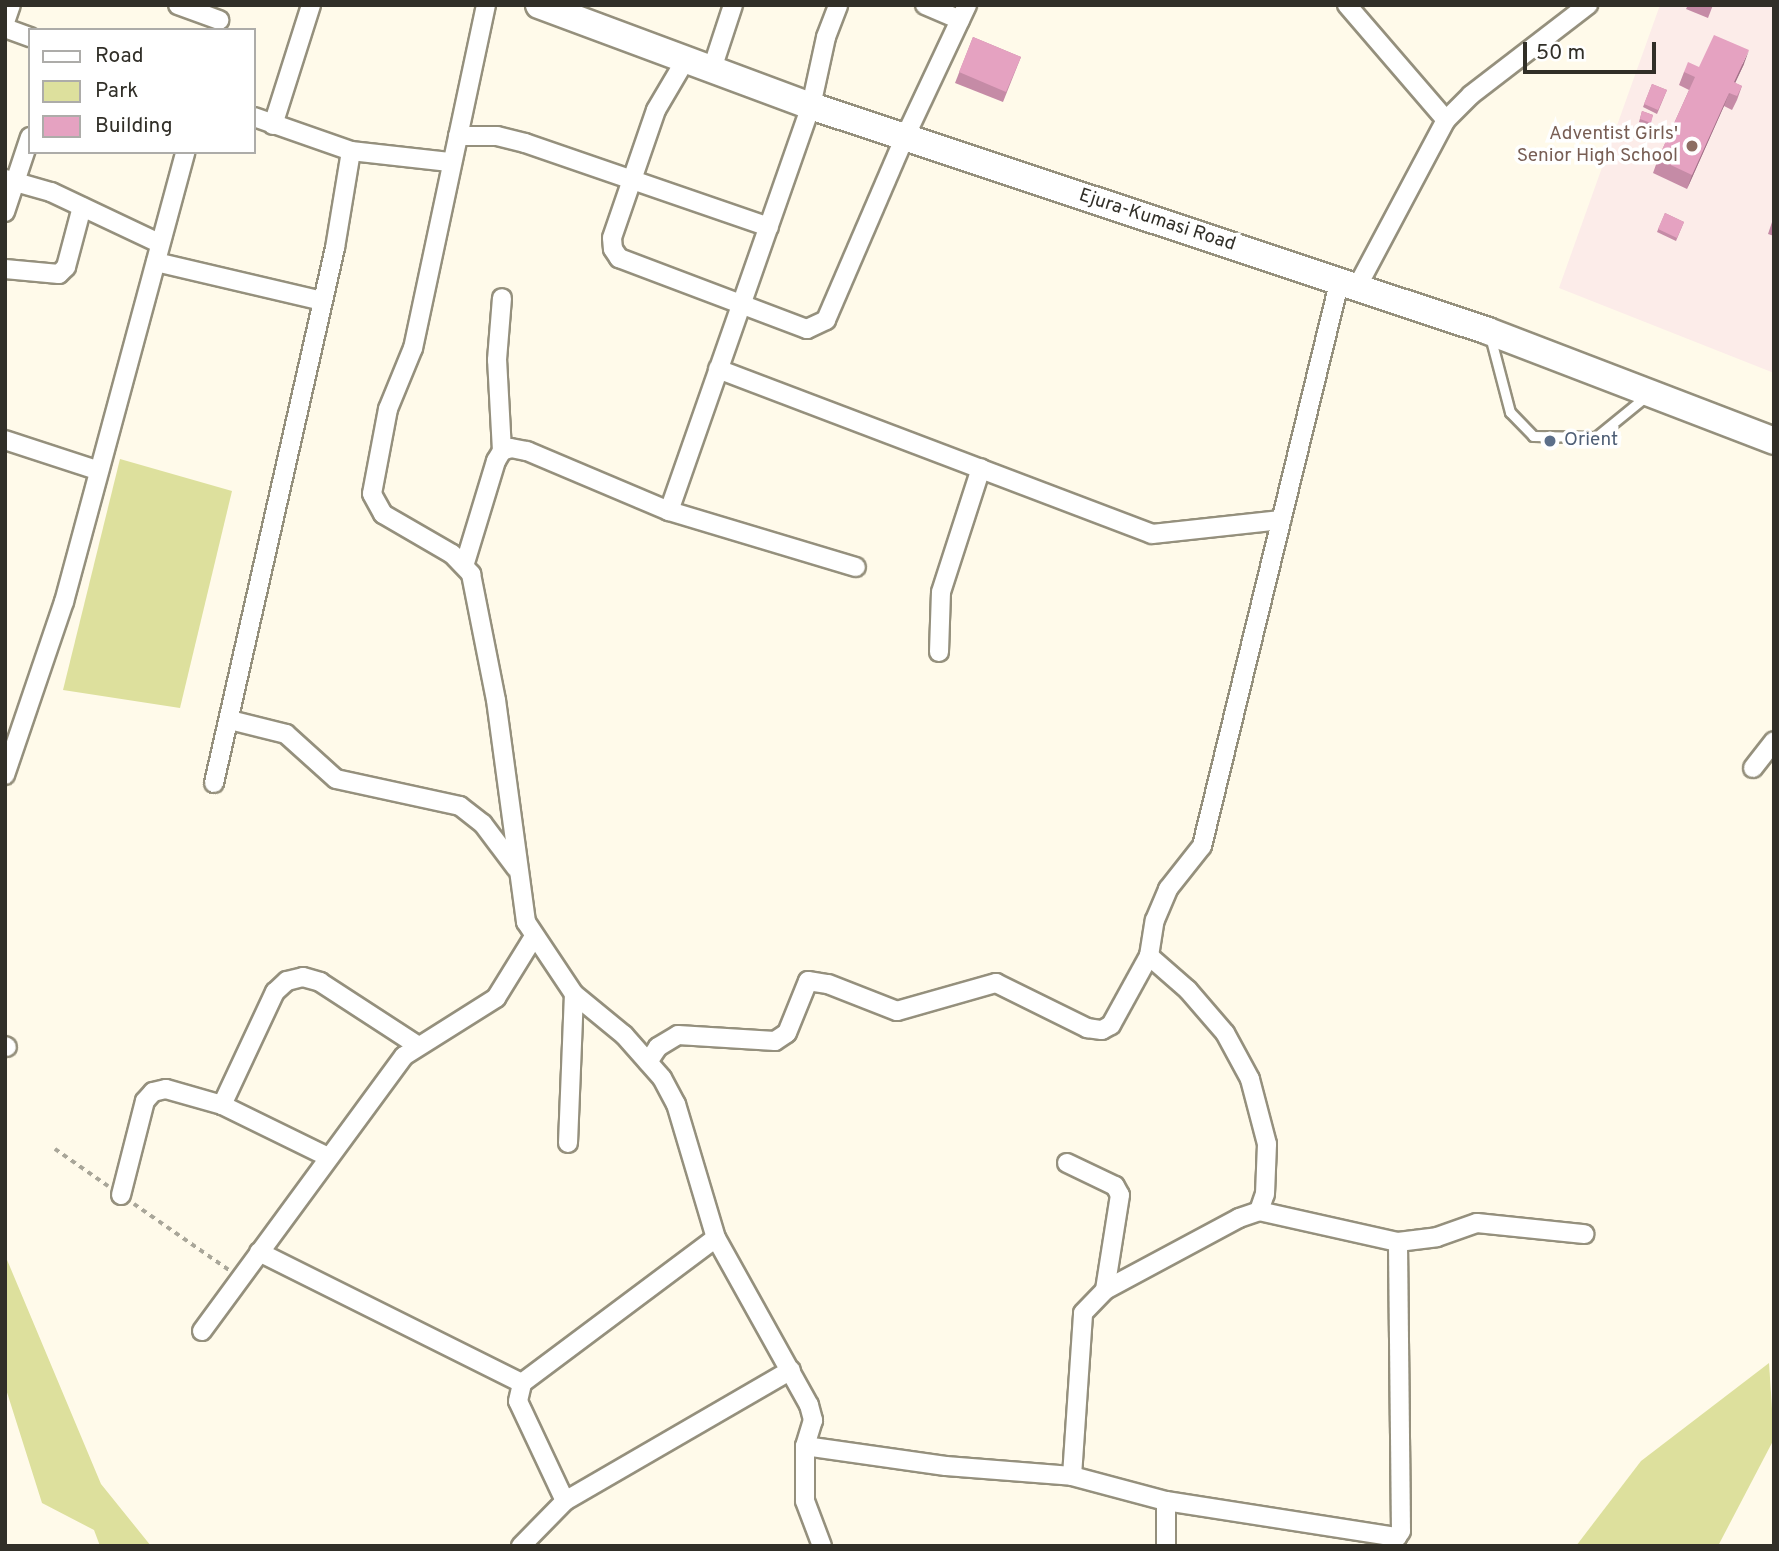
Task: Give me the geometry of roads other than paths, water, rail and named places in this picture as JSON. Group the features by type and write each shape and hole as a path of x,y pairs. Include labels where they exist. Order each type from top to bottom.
{"main road":[{"name":"Ejura-Kumasi Road","path":"539,5 811,106 1489,331 1774,441"}],"street":[{"path":"5,22 11,5"},
{"path":"178,5 220,18"},
{"path":"274,125 311,5"},
{"path":"465,562 383,514 372,494 371,483 388,409 413,348 449,162 458,136 486,5"},
{"path":"712,69 733,5"},
{"path":"669,511 811,106 826,37 838,5"},
{"path":"686,59 656,110 612,238 619,258 807,329 826,320 905,137 964,13 925,5"},
{"path":"1347,5 1446,120"},
{"path":"648,1062 658,1046 678,1035 775,1041 787,1032 808,981 828,984 897,1011 996,983 1087,1028 1102,1030 1111,1025 1149,956 1155,920 1168,889 1202,846 1281,520 1347,286 1446,120 1471,94 1588,5"},
{"path":"5,28 28,36"},
{"path":"256,118 351,151 449,162"},
{"path":"458,136 497,136 769,227"},
{"path":"5,212 9,180 28,141"},
{"path":"214,783 322,301 351,151"},
{"path":"5,775 64,602 97,470 184,154"},
{"path":"9,180 82,207 159,243"},
{"path":"5,269 59,274 66,267 82,207"},
{"path":"156,262 322,301"},
{"path":"502,298 497,360 502,451 465,562 484,624 517,871 533,937 574,994 624,1035 662,1078 687,1133 716,1238 791,1370 813,1420 805,1446 805,1501 822,1546"},
{"path":"718,369 1152,534 1281,520"},
{"path":"5,440 97,470"},
{"path":"502,451 527,451 669,511 856,567"},
{"path":"939,652 941,592 981,468"},
{"path":"230,720 286,734 336,779 460,806 483,824 517,871"},
{"path":"1753,768 1774,741"},
{"path":"202,1331 242,1279 326,1156 417,1045 496,998 517,970 533,937"},
{"path":"1149,956 1188,990 1226,1033 1250,1079 1267,1144 1265,1194 1259,1211"},
{"path":"222,1105 275,992 287,981 303,977 320,982 417,1045"},
{"path":"569,1143 574,994"},
{"path":"121,1195 145,1101 153,1092 166,1090 222,1105 326,1156"},
{"path":"1067,1164 1115,1186 1121,1195 1105,1290"},
{"path":"1072,1476 1083,1313 1105,1290 1259,1211 1398,1242 1437,1237 1477,1223 1584,1234"},
{"path":"565,1501 518,1401 522,1383 716,1238"},
{"path":"805,1446 946,1466 1072,1476 1166,1501 1397,1537 1401,1531 1398,1242"},
{"path":"259,1252 522,1383"},
{"path":"521,1546 565,1501 791,1370"},
{"path":"1166,1501 1166,1546"}],"lane":[{"path":"1489,331 1510,412 1533,436 1596,437 1652,392"}],"place":[{"name":"Adventist Girls' Senior High School","path":"1692,146"},
{"name":"Orient","path":"1550,441"}]}
